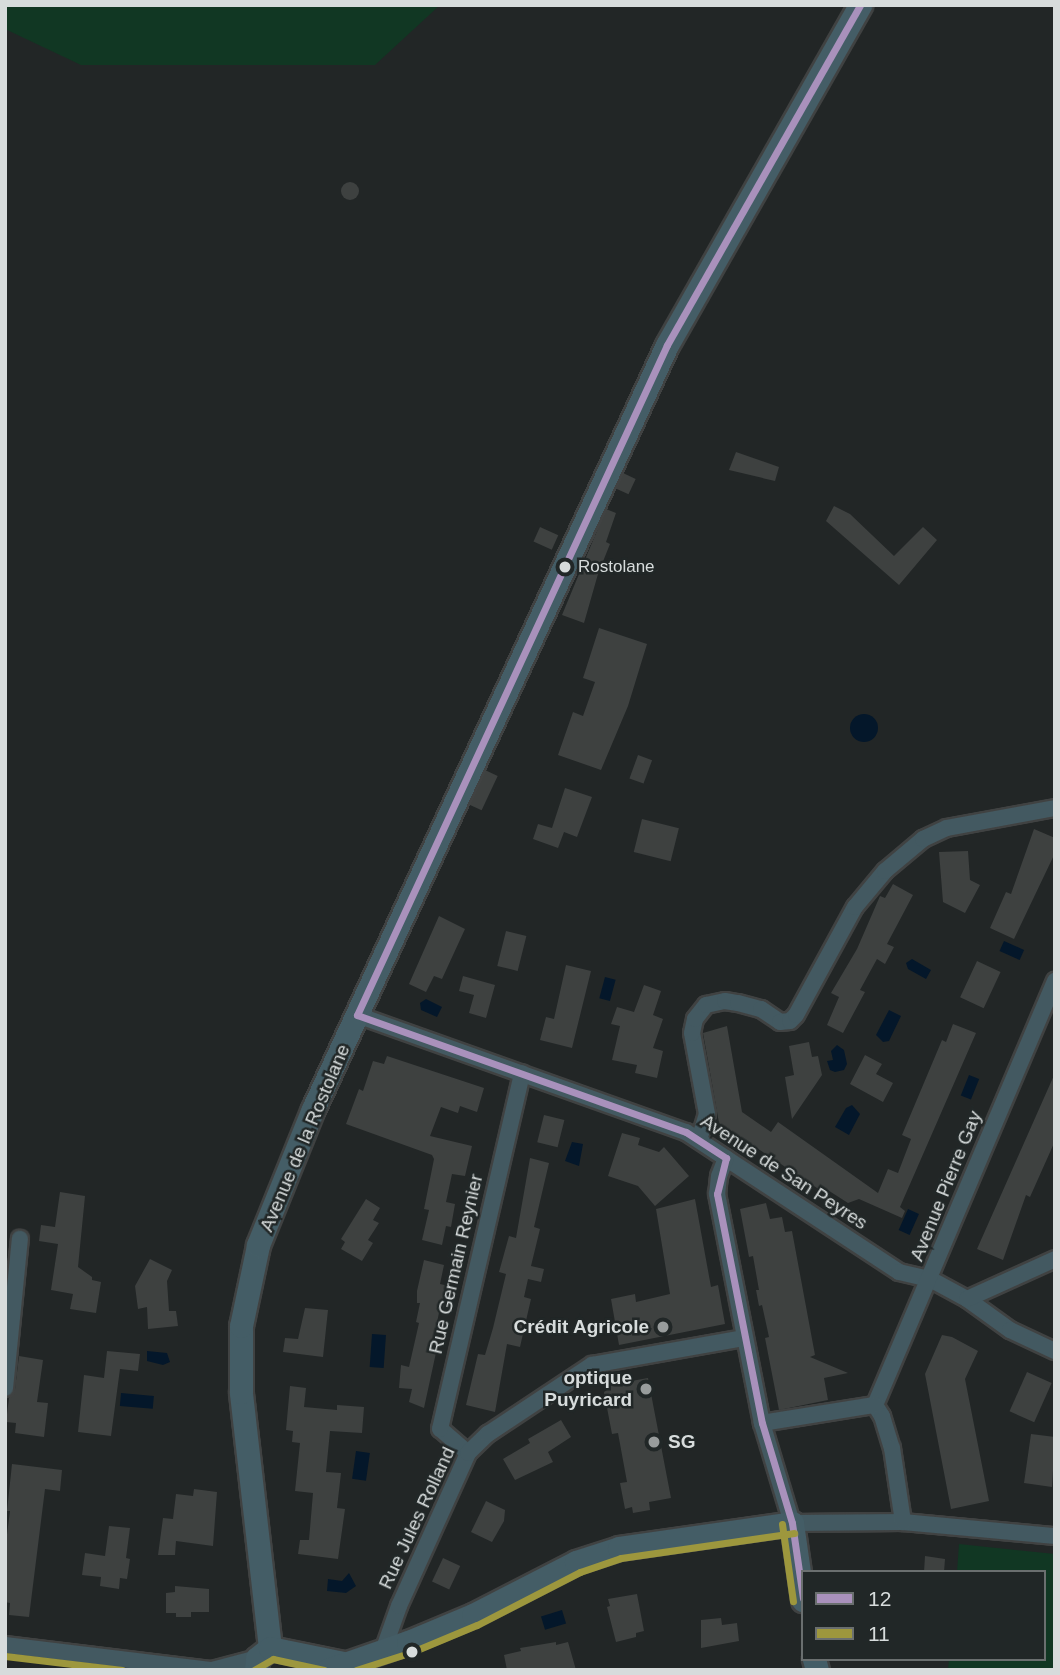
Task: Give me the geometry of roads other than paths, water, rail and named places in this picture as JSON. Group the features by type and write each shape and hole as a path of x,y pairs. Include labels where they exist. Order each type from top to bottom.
{"street":[{"name":"Avenue de la Rostolane","path":"272,1659 246,1457 241,1392 241,1326 258,1245 313,1110 667,345 849,16 860,5"},
{"path":"699,1140 707,1114 692,1033 695,1019 706,1005 725,1001 738,1003 761,1009 780,1021 790,1021 796,1015 856,907 886,871 923,839 947,828 1055,808"},
{"name":"Avenue Pierre Gay","path":"875,1405 1055,981"},
{"name":"Avenue de San Peyres","path":"357,1015 686,1132 899,1272 930,1279 967,1299 1010,1330 1055,1351"},
{"name":"Rue Germain Reynier","path":"468,1453 440,1429 522,1073"},
{"path":"726,1158 719,1176 717,1194 762,1423 792,1523 801,1586"},
{"path":"5,1388 20,1239"},
{"path":"967,1299 1055,1259"},
{"name":"Rue Jules Rolland","path":"383,1651 399,1606 468,1453 488,1434 592,1365 744,1338"},
{"path":"762,1423 875,1405 883,1416 892,1448 903,1522"},
{"path":"5,1645 188,1669 212,1670 272,1659 335,1666 383,1651 472,1615 576,1562 619,1548 792,1523 903,1522 1055,1536"}],"water":[{"path":"864,714 874,718 878,728 874,738 864,742 854,738 850,728 854,718"},
{"path":"1004,941 1024,950 1020,960 1000,951"},
{"path":"912,959 931,970 926,979 908,969 906,963"},
{"path":"605,977 616,980 610,1001 599,998"},
{"path":"426,999 442,1007 437,1017 421,1010 420,1003"},
{"path":"889,1010 901,1016 889,1041 883,1042 876,1035"},
{"path":"837,1045 844,1050 847,1064 844,1070 835,1072 830,1070 827,1061 833,1060 831,1051"},
{"path":"969,1075 979,1079 971,1100 961,1095"},
{"path":"852,1105 860,1114 849,1135 835,1127 846,1108"},
{"path":"572,1142 583,1144 579,1166 565,1161"},
{"path":"908,1209 919,1214 910,1235 899,1230"},
{"path":"372,1334 386,1335 384,1368 370,1367"},
{"path":"147,1351 167,1353 170,1362 163,1365 147,1361"},
{"path":"121,1393 154,1396 153,1409 120,1406"},
{"path":"356,1451 370,1453 366,1481 352,1479"},
{"path":"349,1573 356,1586 346,1593 327,1591 328,1579 342,1581"},
{"path":"562,1610 566,1623 545,1630 541,1616"}],"place":[{"name":"Rostolane","path":"565,567"},
{"name":"Crédit Agricole","path":"663,1327"},
{"name":"optique Puyricard","path":"646,1389"},
{"name":"SG","path":"654,1442"}]}
